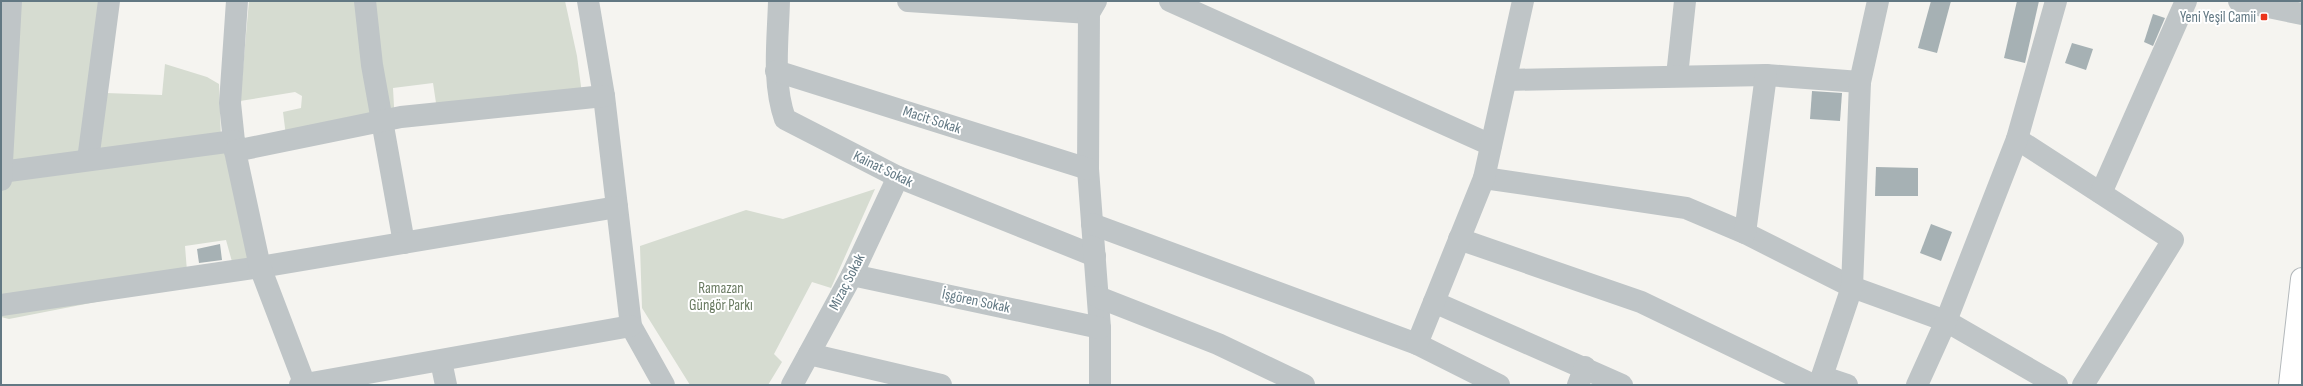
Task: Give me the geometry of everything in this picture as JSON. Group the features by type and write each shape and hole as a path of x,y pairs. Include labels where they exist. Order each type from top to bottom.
{"main road":[{"path":"2290,385 2302,279"}],"street":[{"path":"1,180 11,1"},
{"path":"88,160 109,1"},
{"path":"237,1 230,103 234,146 260,267 303,385 631,326"},
{"path":"365,1 372,65 404,243"},
{"path":"588,1 604,96 631,326 664,385"},
{"name":"Kainat Sokak","path":"779,1 776,71 780,104 785,119 898,178 1095,256"},
{"path":"908,1 1093,7 1088,169 1100,328 1100,385"},
{"path":"1170,1 1491,145"},
{"path":"1417,344 1484,178 1523,1"},
{"path":"1677,76 1685,1"},
{"path":"1818,382 1852,287 1860,82 1878,1"},
{"path":"1917,385 1946,321 2017,139 2056,1"},
{"path":"2101,194 2186,1"},
{"path":"2239,1 2302,14"},
{"name":"Macit Sokak","path":"776,71 1088,169"},
{"path":"1506,80 1766,75 1860,82"},
{"path":"1745,233 1766,75"},
{"path":"1,172 88,160 234,146 401,116 604,96"},
{"path":"2017,139 2173,240 2083,385"},
{"name":"Mizaç Sokak","path":"792,385 852,275 898,178"},
{"path":"1484,178 1686,208 1745,233 1852,287 1946,321 2057,385"},
{"path":"1,305 260,267 617,207"},
{"path":"1092,224 1417,344 1499,385"},
{"path":"1460,239 1641,302 1818,382 1847,385"},
{"name":"İşgören Sokak","path":"852,275 1100,328"},
{"path":"1098,297 1218,344 1304,385"},
{"path":"1434,302 1582,376 1622,385"},
{"path":"809,354 941,385"},
{"path":"441,361 446,385"}],"green space":[{"path":"21,1 113,1 106,93 162,95 165,64 207,77 219,84 221,138 254,274 236,276 226,240 185,246 188,284 9,319 1,317 1,159"},
{"path":"249,1 565,1 577,56 582,94 439,123 433,83 393,88 395,125 287,144 283,112 301,108 302,96 295,92 240,101"},
{"name":"Ramazan Güngör Parkı","path":"875,189 831,288 812,282 774,354 782,362 768,385 690,385 642,308 640,246 746,210 783,219"}],"building":[{"path":"1931,1 1951,1 1937,53 1918,48"},
{"path":"2017,1 2039,1 2025,63 2004,58"},
{"path":"2153,14 2165,18 2153,46 2144,42"},
{"path":"2072,43 2093,49 2086,70 2065,63"},
{"path":"1812,91 1842,93 1840,121 1810,119"},
{"path":"1876,167 1918,168 1918,196 1875,196"},
{"path":"1931,224 1952,232 1941,261 1920,253"},
{"path":"220,244 222,260 199,263 197,249"}],"place":[{"name":"Yeni Yeşil Camii","path":"2264,17"}]}
